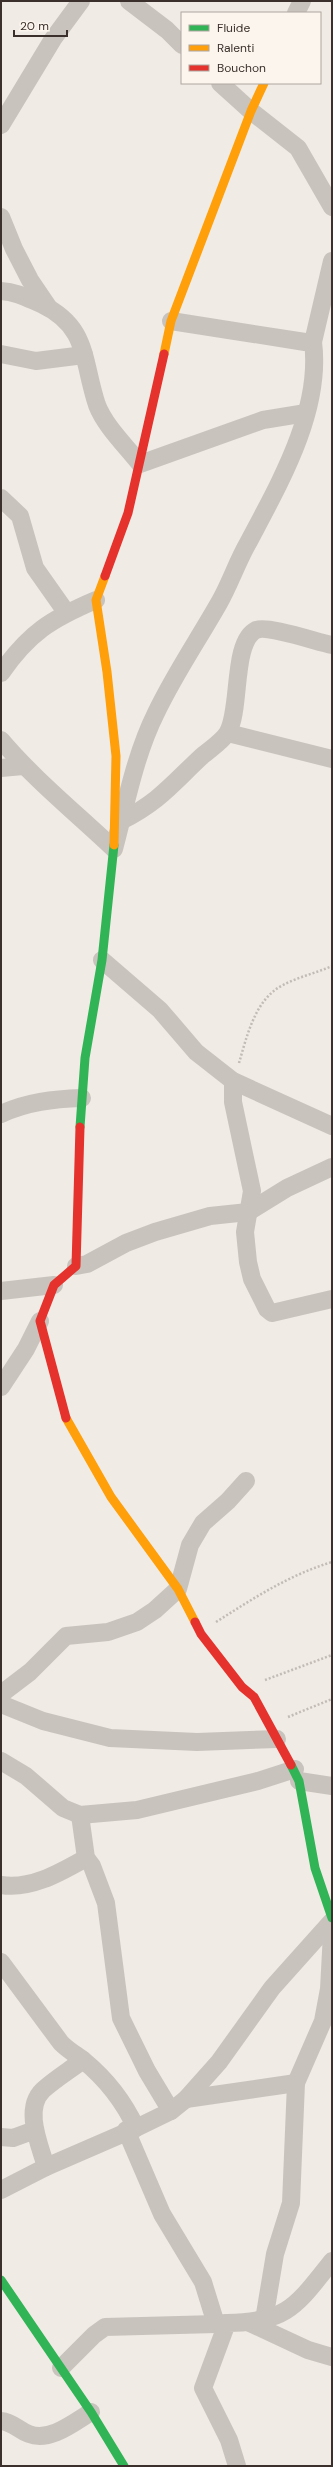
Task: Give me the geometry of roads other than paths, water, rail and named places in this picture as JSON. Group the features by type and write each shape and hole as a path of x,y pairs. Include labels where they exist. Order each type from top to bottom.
{"street":[{"path":"1,125 49,45 82,1"},
{"path":"130,1 167,30 181,44"},
{"path":"296,12 302,1"},
{"path":"221,84 251,111 298,148 332,207"},
{"path":"76,1266 78,1248 78,1153 85,1058 102,960 114,849 116,756 107,672 96,600 128,513 172,322 251,111 264,84"},
{"path":"1,217 27,274 50,308"},
{"path":"114,849 139,758 155,714 220,602 247,545 282,482 306,413 313,378 315,357 313,342 332,261"},
{"path":"1,290 19,293 58,312 72,326 84,355 98,406 109,426 140,464"},
{"path":"172,322 313,342"},
{"path":"1,354 36,361 84,355"},
{"path":"140,464 263,420 306,413"},
{"path":"1,498 20,516 35,568 66,612"},
{"path":"1,673 19,648 50,621 66,612 96,600"},
{"path":"121,821 144,809 171,788 228,733 233,712 242,649 248,635 258,629 270,630 332,645"},
{"path":"228,733 332,759"},
{"path":"1,740 23,766 64,801 114,849"},
{"path":"1,768 23,766"},
{"path":"102,960 160,1010 196,1052 233,1081 332,1126"},
{"path":"233,1081 233,1102 252,1191 245,1232 248,1262 252,1279 269,1312 332,1299"},
{"path":"1,1114 16,1108 48,1100 82,1098"},
{"path":"1,1387 26,1349 40,1321 54,1285 76,1266 87,1264 126,1243 162,1230 210,1216 248,1212 287,1188 332,1167"},
{"path":"1,1291 54,1285"},
{"path":"40,1321 67,1420 111,1497 178,1589 201,1634 242,1687 254,1697 297,1775 315,1868 332,1918"},
{"path":"1,1694 30,1672 66,1636 108,1632 137,1622 155,1610 178,1589 190,1545 203,1523 228,1501 246,1482"},
{"path":"1,1704 43,1721 110,1738 190,1742 274,1733"},
{"path":"1,1761 26,1776 63,1808 80,1815 137,1810 258,1781 297,1775 332,1786"},
{"path":"80,1815 86,1858 92,1866 106,1903 121,2018 147,2072 171,2111"},
{"path":"1,1885 10,1886 42,1880 86,1858"},
{"path":"1,2190 46,2166 171,2111 186,2099 219,2062 272,1988 332,1921"},
{"path":"257,2322 275,2254 291,2203 296,2083 323,2021 329,1989 332,1933"},
{"path":"1,1962 61,2043 83,2060 126,2105 131,2129 162,2214 203,2282 222,2324 204,2388 230,2440 237,2466"},
{"path":"46,2166 35,2130 34,2114 42,2090 83,2060"},
{"path":"186,2099 296,2083"},
{"path":"1,2137 12,2138 35,2130"},
{"path":"61,2368 94,2335 105,2327 257,2322 275,2317 297,2304 332,2262"},
{"path":"1,2280 91,2412 124,2466"},
{"path":"257,2322 308,2350 332,2357"},
{"path":"1,2421 7,2422 28,2434 40,2437 58,2432 91,2412"}]}
